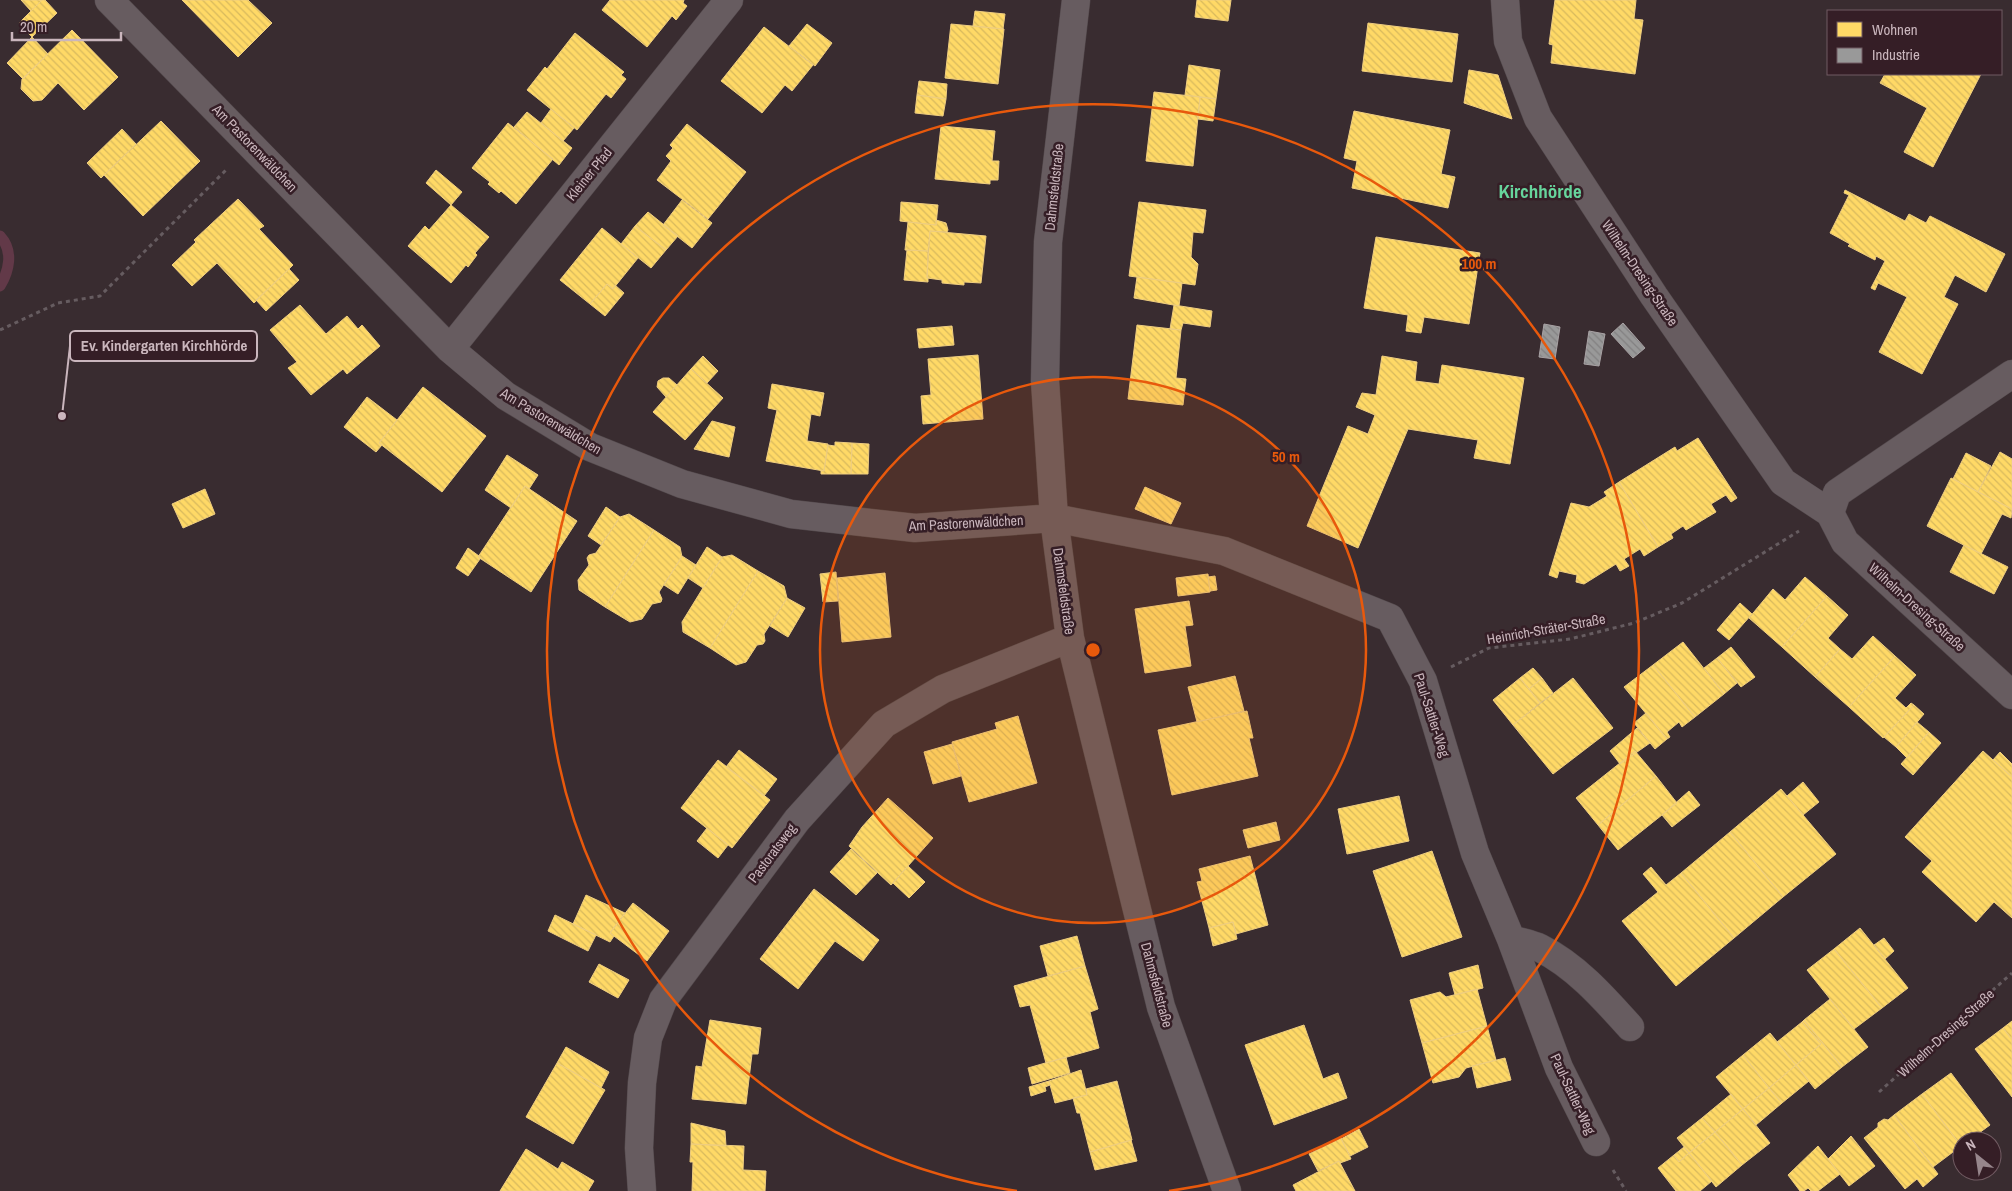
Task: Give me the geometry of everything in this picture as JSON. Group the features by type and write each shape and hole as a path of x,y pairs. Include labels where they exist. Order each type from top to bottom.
{"street":[{"name":"Am Pastorenwäldchen","path":"109,0 450,349 506,396 590,447 691,486 791,514 915,528 1054,518"},
{"name":"Kleiner Pfad","path":"450,349 729,0"},
{"name":"Dahmsfeldstraße","path":"1076,0 1048,242 1045,381 1054,518 1070,638 1161,1007 1227,1191"},
{"name":"Wilhelm-Dresing-Straße","path":"1505,0 1508,41 1538,118 1654,296 1783,482 1830,513 1846,542 2012,695"},
{"path":"1830,513 1837,493 2012,374"},
{"name":"Paul-Sattler-Weg","path":"1054,518 1224,551 1390,618 1424,681 1475,854 1511,940 1559,1068 1596,1142"},
{"name":"Pastoratsweg","path":"642,1191 639,1148 642,1083 648,1038 663,1000 797,820 884,724 943,689 1070,638"},
{"path":"1511,940 1540,948 1570,968 1600,994 1630,1027"}],"path":[{"path":"0,330 58,303 100,296 251,144"},
{"name":"Heinrich-Sträter-Straße","path":"1424,681 1489,648 1570,638 1634,623 1682,603 1830,513"},
{"name":"Wilhelm-Dresing-Straße","path":"1880,1092 2012,973"}],"building: Wohnen":[{"path":"21,0 42,0 31,11"},
{"path":"42,0 45,0 57,13 32,37 19,23"},
{"path":"182,0 248,0 272,23 238,57"},
{"path":"610,0 684,0 683,3 687,6 676,20 672,16 647,47 602,10"},
{"path":"1197,0 1231,0 1228,21 1195,17"},
{"path":"1555,0 1636,0 1634,19 1643,20 1635,74 1551,63 1553,45 1549,44"},
{"path":"975,11 1005,14 1003,29 973,26"},
{"path":"1368,23 1458,34 1452,82 1362,71"},
{"path":"807,24 832,43 815,66 789,46"},
{"path":"951,24 1004,29 998,84 945,78"},
{"path":"764,27 813,65 792,91 785,85 762,113 721,81"},
{"path":"72,30 118,77 84,110 58,83 42,100 33,101 21,89 22,79"},
{"path":"575,33 624,72 621,75 626,79 611,98 606,94 577,130 527,90 545,67 547,69"},
{"path":"32,37 48,54 23,79 7,63"},
{"path":"1189,65 1220,70 1216,99 1185,95"},
{"path":"1469,70 1498,75 1512,119 1464,103"},
{"path":"1884,75 1980,75 1933,167 1904,152 1927,108 1880,83"},
{"path":"919,81 947,84 946,99 917,95"},
{"path":"1154,92 1200,97 1193,166 1146,161"},
{"path":"917,95 946,99 943,116 915,113"},
{"path":"1200,97 1216,99 1213,121 1198,119"},
{"path":"551,109 574,128 563,141 541,123"},
{"path":"1354,111 1450,130 1441,174 1455,177 1448,208 1352,188 1357,161 1344,158"},
{"path":"527,112 572,148 559,165 514,127"},
{"path":"161,121 200,161 143,216 104,175"},
{"path":"508,123 553,159 516,204 501,191 499,193 488,184 490,182 472,168"},
{"path":"687,124 746,172 708,219 657,180 671,161 666,156 673,148 670,145"},
{"path":"941,126 995,131 992,161 999,161 998,180 990,180 990,184 935,179"},
{"path":"122,129 136,144 101,178 87,163"},
{"path":"436,170 462,192 451,205 426,183"},
{"path":"1845,190 1905,221 1909,214 1926,223 1930,216 2005,254 1986,292 1955,275 1944,297 1958,304 1922,374 1879,352 1907,297 1878,283 1875,290 1871,288 1885,261 1876,256 1875,260 1848,246 1850,244 1830,233 1849,195 1844,193"},
{"path":"238,199 264,226 259,229 293,265 254,303 217,263 192,286 172,265 196,242 194,240"},
{"path":"682,200 712,223 692,248 663,225"},
{"path":"901,202 938,205 936,225 900,221"},
{"path":"1139,202 1206,210 1203,233 1193,232 1191,257 1198,264 1195,285 1129,276"},
{"path":"451,205 489,237 475,253 477,255 468,267 466,265 451,283 408,246 425,226 429,230"},
{"path":"648,212 678,236 666,250 635,226"},
{"path":"936,220 946,223 948,230 947,232 930,231 928,251 905,250 908,222 936,225"},
{"path":"635,226 666,250 651,268 621,244"},
{"path":"602,228 638,258 613,289 607,284 590,304 560,280"},
{"path":"930,231 986,236 981,283 964,282 964,285 942,283 942,280 927,278"},
{"path":"1376,237 1480,253 1469,324 1424,317 1421,333 1406,331 1408,315 1364,308"},
{"path":"907,250 928,251 928,282 904,280"},
{"path":"289,269 299,280 266,311 256,300"},
{"path":"1137,277 1182,283 1179,306 1134,298"},
{"path":"607,284 613,289 615,285 624,293 605,316 590,304"},
{"path":"300,305 326,334 347,316 358,329 362,325 380,346 347,374 343,369 311,395 288,368 297,362 270,330"},
{"path":"1174,305 1212,311 1210,327 1183,323 1181,330 1170,329"},
{"path":"1137,325 1181,330 1176,378 1186,379 1183,405 1128,399"},
{"path":"952,326 954,345 919,348 917,329"},
{"path":"978,355 983,419 923,424 921,396 931,395 928,359"},
{"path":"703,356 718,371 707,383 691,369"},
{"path":"1382,356 1417,362 1415,381 1439,384 1442,365 1524,378 1510,464 1474,458 1478,440 1408,429 1358,548 1307,526 1348,426 1368,434 1375,415 1356,407 1362,393 1376,395"},
{"path":"691,369 723,398 685,440 653,412"},
{"path":"663,378 669,378 677,385 666,397 657,387 658,381"},
{"path":"772,384 824,393 820,416 811,414 807,441 828,444 824,471 766,461 777,410 768,408"},
{"path":"423,387 486,436 442,492 379,443"},
{"path":"367,397 397,420 379,443 382,445 376,452 344,427"},
{"path":"712,421 735,427 729,457 694,449"},
{"path":"1698,438 1737,498 1731,502 1726,495 1711,504 1716,512 1686,530 1683,526 1671,534 1673,538 1658,547 1619,482 1675,447 1677,451"},
{"path":"835,442 852,443 851,474 821,474 821,470 824,471 828,445 835,446"},
{"path":"852,443 869,444 868,474 851,474"},
{"path":"2000,452 2012,459 2012,509 1978,492"},
{"path":"1966,453 1991,466 1978,492 1953,479"},
{"path":"507,455 538,475 529,489 525,486 511,508 485,490"},
{"path":"1951,478 2012,509 2011,518 2002,514 1981,554 1927,526"},
{"path":"1619,482 1658,547 1644,556 1640,549 1624,559 1629,566 1620,571 1616,564 1584,584 1576,582 1577,575 1559,571 1557,578 1549,575 1571,503 1589,507 1607,496 1604,492"},
{"path":"525,486 577,521 531,592 478,557"},
{"path":"1145,487 1181,503 1171,524 1135,509"},
{"path":"205,489 215,514 183,528 172,504"},
{"path":"606,507 620,517 601,545 588,536"},
{"path":"629,514 654,530 605,607 579,590 578,580 589,565 587,558 589,555 596,553 620,517"},
{"path":"654,530 680,547 682,557 659,592 662,599 661,602 652,604 642,619 630,622 605,607"},
{"path":"1964,545 2008,567 1994,594 1950,572"},
{"path":"707,547 722,557 703,588 688,578"},
{"path":"468,548 479,556 480,559 468,576 456,568"},
{"path":"732,555 758,571 710,648 683,632 682,622 722,557"},
{"path":"682,556 696,565 678,594 664,585"},
{"path":"758,571 784,586 787,598 764,634 765,641 763,644 757,645 746,662 736,665 710,648"},
{"path":"836,572 838,601 823,602 820,574"},
{"path":"885,573 891,637 842,642 837,578"},
{"path":"1208,574 1210,592 1178,596 1176,578"},
{"path":"1215,576 1217,590 1210,591 1208,577"},
{"path":"1805,577 1827,596 1782,647 1749,618 1773,589 1785,600"},
{"path":"1827,596 1848,615 1828,638 1840,649 1815,677 1782,647"},
{"path":"787,598 805,608 788,637 770,626"},
{"path":"1189,601 1193,625 1185,626 1191,666 1145,673 1135,609"},
{"path":"1740,603 1752,614 1729,640 1717,630"},
{"path":"1873,636 1895,656 1849,707 1815,677 1840,649 1852,659"},
{"path":"1683,642 1724,694 1695,717 1653,665"},
{"path":"1731,647 1755,677 1741,687 1717,658"},
{"path":"1895,656 1916,675 1895,698 1906,708 1911,703 1914,705 1883,738 1849,707"},
{"path":"1717,658 1737,683 1724,694 1704,668"},
{"path":"1653,665 1695,717 1682,727 1679,722 1667,732 1670,737 1667,739 1624,687"},
{"path":"1533,668 1542,678 1529,689 1520,678"},
{"path":"1235,676 1244,711 1197,722 1188,687"},
{"path":"1520,678 1540,703 1513,725 1493,700"},
{"path":"1542,678 1553,693 1540,703 1529,689"},
{"path":"1573,678 1613,728 1553,774 1513,725"},
{"path":"1914,705 1924,714 1896,747 1884,737"},
{"path":"1247,711 1253,738 1249,738 1258,776 1172,795 1158,730"},
{"path":"1646,713 1667,739 1655,749 1634,723"},
{"path":"1018,716 1037,783 969,802 952,742 997,729 995,723"},
{"path":"1917,722 1929,732 1907,758 1896,747"},
{"path":"1637,728 1650,743 1620,764 1610,751"},
{"path":"1929,732 1941,743 1913,775 1901,764"},
{"path":"952,744 961,776 933,784 924,752"},
{"path":"739,750 777,779 764,796 726,767"},
{"path":"1635,751 1656,776 1598,825 1576,798"},
{"path":"1983,751 2012,777 2012,918 1994,902 1976,922 1922,872 1932,861 1905,837"},
{"path":"2000,752 2012,764 2012,777 1993,760"},
{"path":"718,760 770,800 732,848 681,808"},
{"path":"1656,776 1677,803 1618,850 1598,825"},
{"path":"1803,782 1819,802 1803,815 1787,796"},
{"path":"1781,789 1836,854 1783,897 1730,832"},
{"path":"1689,791 1700,805 1672,827 1662,815"},
{"path":"1399,796 1409,841 1347,854 1338,809"},
{"path":"888,798 933,838 891,885 849,846 862,827"},
{"path":"1276,822 1280,840 1248,848 1243,830"},
{"path":"707,828 728,845 718,858 697,841"},
{"path":"1730,832 1783,897 1734,938 1681,873"},
{"path":"851,849 877,873 856,895 830,872"},
{"path":"1432,851 1462,937 1402,957 1373,871"},
{"path":"1250,856 1268,925 1236,934 1233,922 1209,928 1197,882 1202,881 1199,869"},
{"path":"908,866 925,882 909,898 893,883"},
{"path":"1651,867 1666,885 1681,873 1734,938 1676,986 1622,921 1658,892 1643,874"},
{"path":"814,889 879,940 863,961 835,941 798,989 760,959"},
{"path":"586,895 625,913 610,933 614,936 610,942 573,924"},
{"path":"633,903 669,931 647,961 610,933"},
{"path":"555,915 596,935 588,951 548,931"},
{"path":"1233,922 1237,939 1213,946 1209,928"},
{"path":"1860,928 1908,988 1882,1008 1834,949"},
{"path":"1077,936 1085,966 1048,976 1040,946"},
{"path":"1884,938 1894,951 1885,959 1874,945"},
{"path":"1834,949 1882,1008 1854,1029 1807,970"},
{"path":"599,964 629,980 618,998 589,982"},
{"path":"1478,965 1483,988 1455,995 1449,973"},
{"path":"1085,966 1098,1009 1090,1012 1099,1048 1046,1063 1030,1005 1020,1007 1014,986"},
{"path":"1477,989 1487,1026 1422,1043 1410,1000 1440,992 1446,997"},
{"path":"1830,999 1868,1047 1842,1067 1804,1020"},
{"path":"710,1020 761,1028 758,1054 752,1054 746,1104 692,1099 696,1066 702,1067"},
{"path":"1804,1020 1842,1067 1815,1089 1796,1065 1821,1044 1802,1022"},
{"path":"2012,1021 2012,1040 2003,1028"},
{"path":"1802,1022 1821,1044 1796,1065 1777,1042"},
{"path":"1304,1025 1323,1079 1338,1073 1347,1098 1274,1125 1245,1045"},
{"path":"1487,1026 1496,1060 1466,1068 1459,1077 1433,1083 1422,1043"},
{"path":"2003,1028 2012,1040 2012,1097 1975,1049"},
{"path":"1770,1033 1796,1065 1769,1088 1743,1055"},
{"path":"566,1047 609,1072 601,1088 557,1063"},
{"path":"1743,1055 1769,1088 1743,1109 1716,1077"},
{"path":"1066,1057 1070,1073 1032,1084 1028,1068"},
{"path":"1505,1058 1511,1080 1477,1088 1472,1066"},
{"path":"557,1063 605,1090 573,1144 526,1117"},
{"path":"1796,1065 1809,1081 1782,1103 1769,1088"},
{"path":"1081,1070 1087,1095 1055,1103 1049,1081"},
{"path":"1951,1073 1990,1125 1982,1131 1952,1131 1952,1134 1922,1094"},
{"path":"1049,1081 1050,1085 1045,1087 1046,1091 1031,1096 1029,1087"},
{"path":"1117,1081 1132,1140 1090,1152 1080,1113 1077,1113 1073,1098 1087,1095 1086,1089"},
{"path":"1769,1088 1782,1103 1756,1125 1743,1109"},
{"path":"1731,1094 1743,1109 1715,1132 1702,1118"},
{"path":"1922,1094 1952,1134 1952,1153 1933,1167 1894,1115"},
{"path":"1743,1109 1770,1143 1742,1165 1715,1132"},
{"path":"1894,1115 1938,1174 1923,1187 1917,1179 1905,1189 1864,1138 1878,1127 1878,1123 1884,1119 1888,1120"},
{"path":"1702,1118 1715,1132 1689,1153 1677,1138"},
{"path":"691,1123 725,1131 726,1146 691,1144"},
{"path":"1359,1129 1368,1147 1350,1156 1341,1139"},
{"path":"1715,1132 1742,1165 1716,1187 1689,1153"},
{"path":"1851,1136 1875,1166 1849,1186 1828,1159"},
{"path":"1341,1138 1351,1159 1340,1163 1339,1161 1318,1171 1309,1154"},
{"path":"1131,1140 1137,1161 1095,1170 1090,1152"},
{"path":"691,1144 744,1146 743,1170 766,1171 765,1191 692,1191 693,1162 690,1162"},
{"path":"1818,1146 1840,1174 1818,1191 1811,1191 1808,1188 1800,1191 1788,1175"},
{"path":"1684,1147 1689,1153 1679,1162 1674,1155"},
{"path":"526,1149 558,1169 562,1162 594,1181 588,1191 500,1191"},
{"path":"1689,1153 1712,1181 1700,1191 1676,1191 1658,1168 1674,1155 1679,1162"},
{"path":"1339,1161 1355,1191 1296,1191 1293,1185"}],"building: Industrie":[{"path":"1623,323 1645,348 1633,358 1611,334"},
{"path":"1544,324 1560,327 1555,359 1539,357"},
{"path":"1589,331 1605,334 1599,366 1584,364"}],"waterway":[{"path":"0,236 9,254 8,268 0,286"}],"place":[{"name":"Ev. Kindergarten Kirchhörde","path":"62,416"}],"district":[{"name":"Kirchhörde","path":"1540,191"}]}
